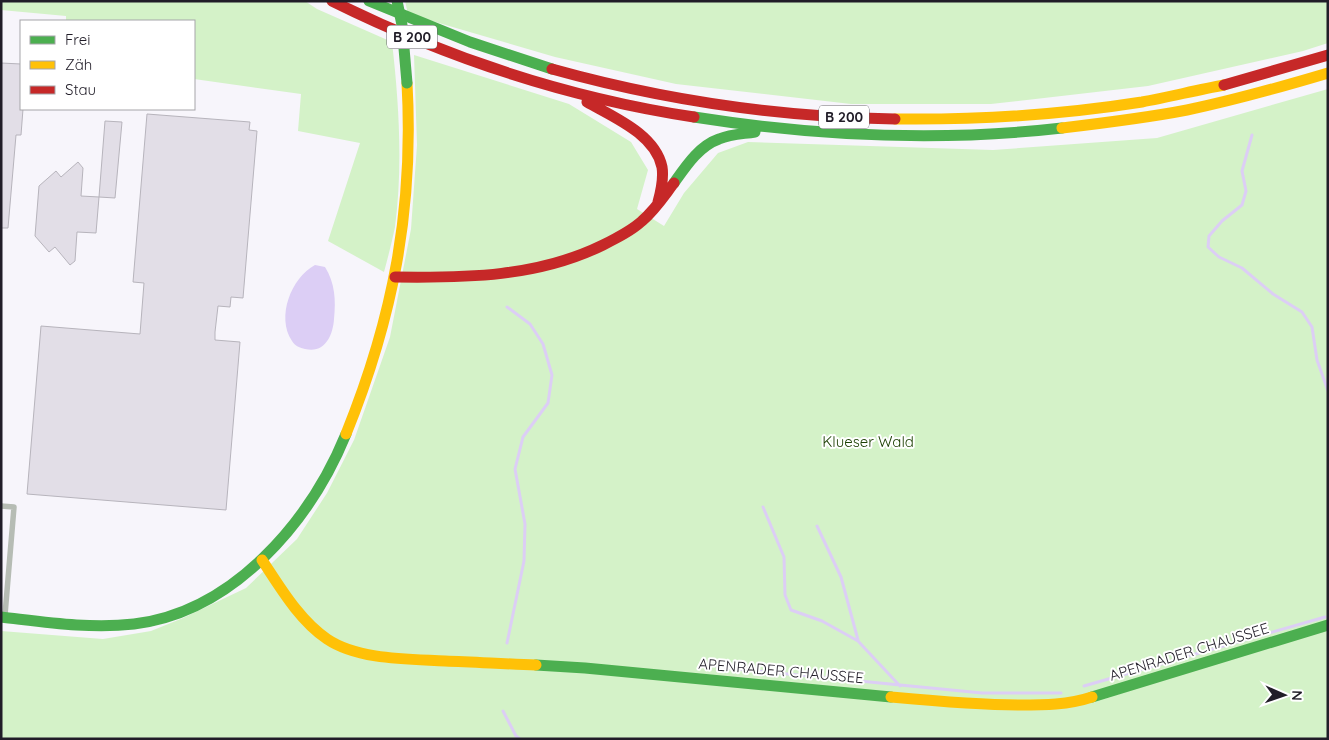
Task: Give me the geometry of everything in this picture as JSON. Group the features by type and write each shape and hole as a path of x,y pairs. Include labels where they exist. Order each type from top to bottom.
{"main road":[{"name":"B 200","path":"332,1 355,13 426,43 568,91 663,112 775,128 889,136 1000,134 1072,128 1146,118 1228,100 1328,73"},
{"name":"B 200","path":"369,1 487,48 570,74 614,85 694,100 778,112 824,116 890,119 1000,118 1080,110 1143,102 1224,85 1328,55"},
{"path":"3,617 87,625 119,625 154,620 184,610 213,596 262,560 299,519 323,482 344,438 377,351 395,277 404,217 410,135 402,25 397,1"},
{"path":"568,91 645,138 662,165 662,183 658,205"},
{"path":"395,277 445,279 488,277 529,272 599,248 632,230 647,217 704,146 718,139 775,128"},
{"name":"APENRADER CHAUSSEE","path":"262,560 291,601 318,632 329,640 367,653 390,658 585,668 979,705 1051,705 1079,701 1328,625"}],"lane":[{"path":"1,506 14,507 3,617"}],"green space":[{"path":"1,1 305,1 317,9 392,42 397,88 399,181 395,227 384,272 328,241 360,143 298,131 301,94 195,79 195,20 66,20 66,16 1,10"},
{"path":"405,1 1328,1 1328,43 1303,51 1148,86 991,104 851,104 676,84 555,57 408,14"},
{"name":"Klueser Wald","path":"414,55 569,104 631,142 648,170 637,209 664,226 684,193 718,153 748,142 993,150 1157,138 1328,89 1328,739 1,739 1,631 103,639 151,631 183,618 246,588 297,539 327,493 354,440 390,337 411,229 417,145"}],"shaded area":[{"path":"315,265 325,267 331,279 335,298 335,312 332,331 327,342 318,349 312,350 301,348 293,343 287,331 285,321 288,299 293,288 306,271"}],"building":[{"path":"1,63 20,64 20,110 23,110 21,135 16,135 8,228 1,228"},
{"path":"147,114 250,122 249,130 257,131 243,298 231,297 230,307 218,306 215,332 215,340 240,342 226,510 27,494 41,326 140,334 144,283 133,282"},
{"path":"105,121 122,122 115,198 99,197"},
{"path":"78,162 83,168 81,196 99,197 96,233 77,232 75,261 70,265 55,247 49,252 35,236 39,186 56,171 61,177"}],"waterway":[{"path":"1252,135 1242,171 1246,191 1242,205 1222,221 1209,236 1208,247 1219,257 1242,268 1273,294 1302,312 1312,327 1317,360 1328,391"},
{"path":"507,307 530,324 543,344 552,375 548,403 523,437 515,469 525,524 524,561 507,643"},
{"path":"763,507 784,557 785,595 791,610 822,621 858,641 900,686"},
{"path":"817,526 841,577 858,640"},
{"path":"1084,686 1325,617"},
{"path":"717,667 982,693 1061,693"},
{"path":"503,711 516,736 520,739"}],"traffic: fast":[{"path":"369,1 470,42 552,69"},
{"path":"397,1 402,25 407,83"},
{"path":"694,117 785,129 878,135 970,135 1062,128"},
{"path":"674,183 705,146 728,136 755,132"},
{"path":"1,617 100,626 134,624 170,616 204,602 235,582 264,558 289,530 312,499 331,467 346,434"},
{"path":"1092,697 1328,625"},
{"path":"536,665 891,697"}],"traffic: slow":[{"path":"1062,128 1187,110 1258,93 1328,73"},
{"path":"346,434 376,348 397,262 407,175 407,83"},
{"path":"895,119 957,119 1080,110 1142,102 1224,85"},
{"path":"262,560 299,613 317,631 339,646 368,655 400,659 536,665"},
{"path":"891,697 971,704 1019,705 1047,705 1092,697"}],"traffic: jam":[{"path":"332,1 419,40 508,73 601,99 694,117"},
{"path":"1224,85 1328,55"},
{"path":"552,69 636,90 722,105 808,115 895,119"},
{"path":"587,102 632,128 651,145 658,155 663,171 658,202"},
{"path":"395,277 449,277 502,273 553,264 578,256 613,240 638,225 655,208 674,183"}]}
